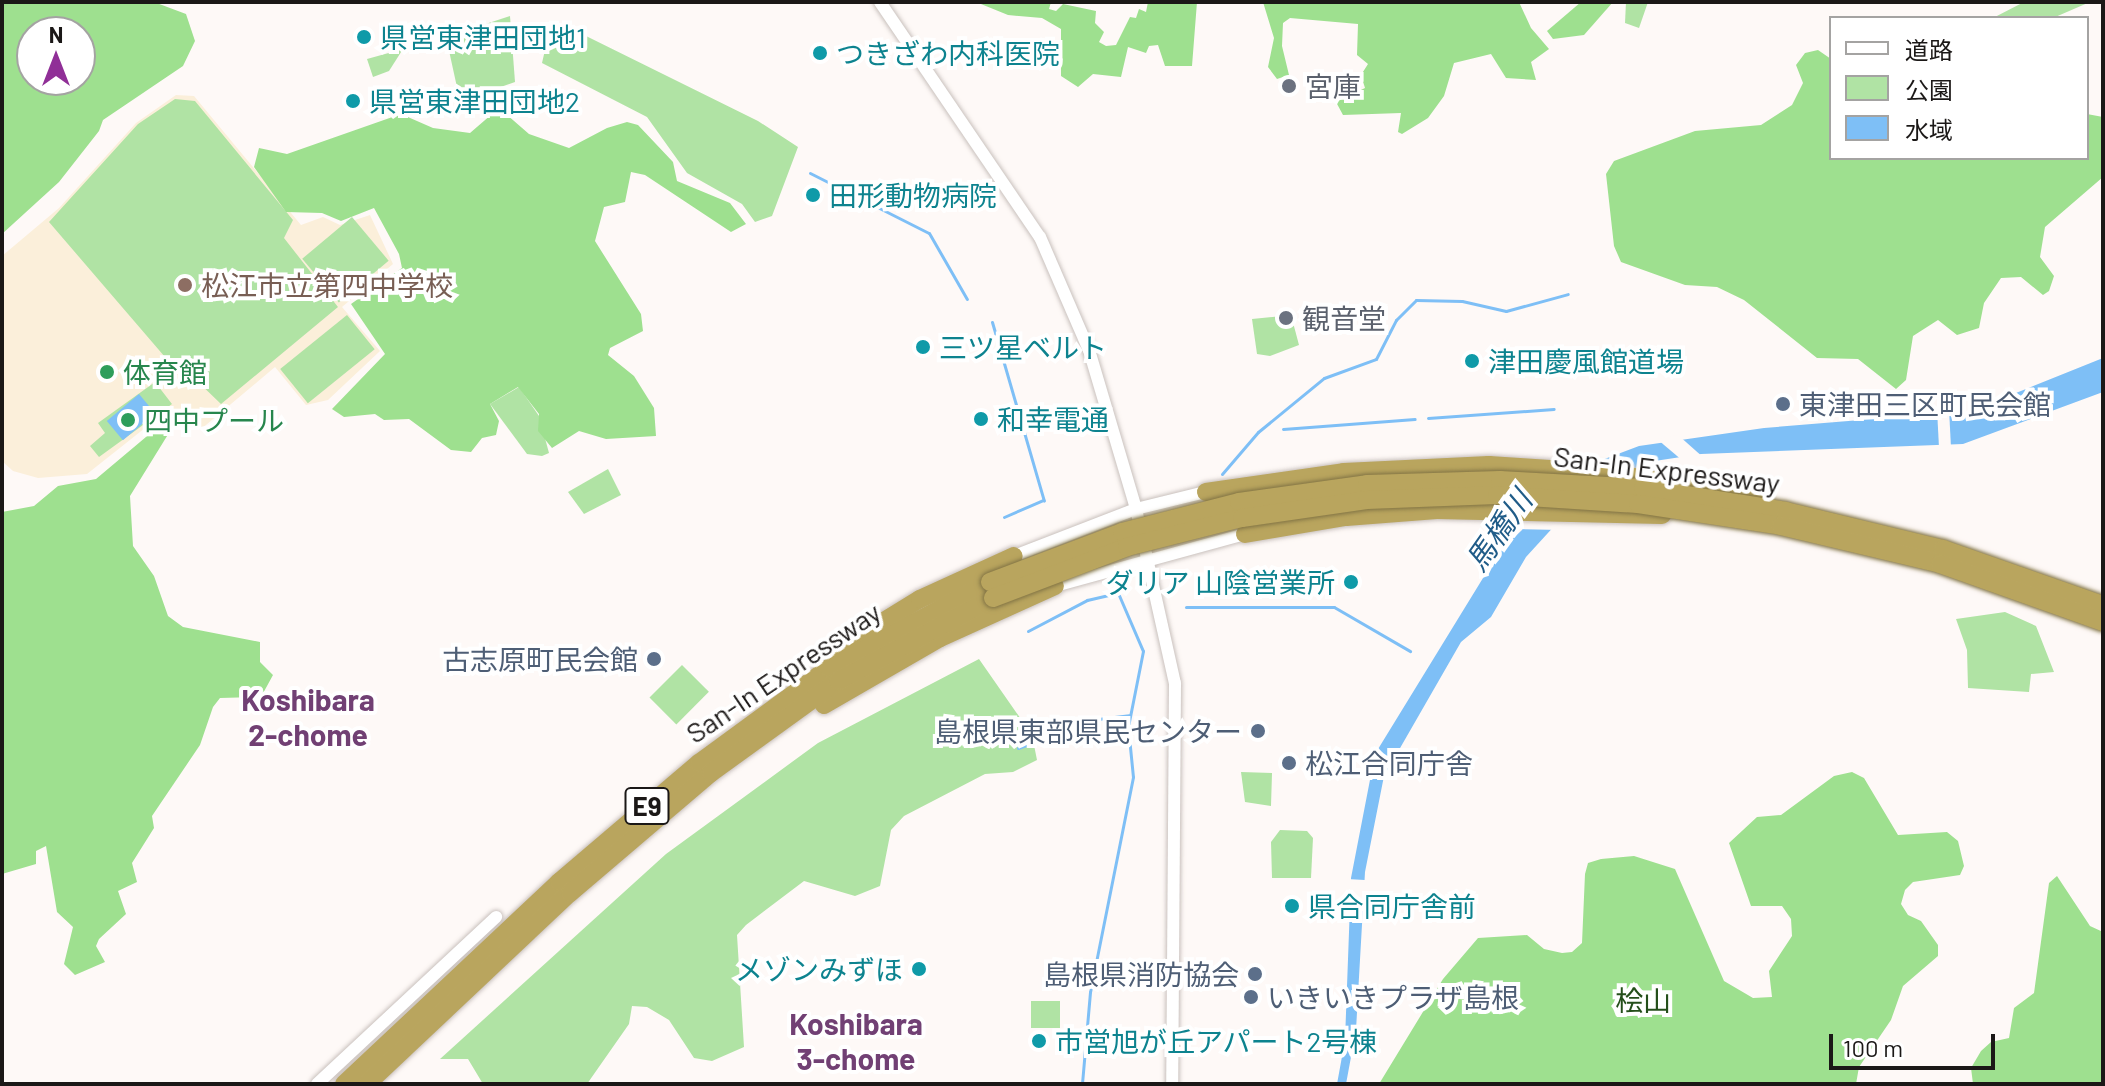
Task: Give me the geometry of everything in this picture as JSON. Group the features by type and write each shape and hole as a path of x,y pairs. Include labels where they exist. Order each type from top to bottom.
{"highway":[{"path":"1206,492 1296,478 1439,466 1584,471 1777,502 1876,531"},
{"name":"San-In Expressway","path":"344,1084 559,882 699,763 829,668 991,590 1182,515 1303,491 1394,482 1500,480 1643,488 1876,531 2015,572 2103,605"},
{"name":"San-In Expressway","path":"367,1084 646,827 838,681 991,590 1186,531 1367,500 1567,498 1781,526 1940,564 2103,622"},
{"path":"1245,534 1307,522 1421,511 1529,509 1781,526"},
{"path":"699,763 804,673 854,638 920,599 1014,556"},
{"path":"646,827 893,663 1055,586"}],"street":[{"path":"880,2 1040,237 1089,350 1136,509 1175,683 1172,1084"},
{"path":"1014,556 1136,509 1206,492"},
{"path":"1055,586 1148,557 1245,534"},
{"path":"317,1084 496,917"}],"shaded area":[{"name":"松江市立第四中学校","path":"176,95 194,96 301,225 323,217 340,225 370,215 393,264 342,307 380,351 328,400 306,405 275,367 200,430 169,409 87,474 38,478 13,471 2,461 2,256 59,208 136,123"}],"green space":[{"path":"2,2 154,2 186,14 195,41 183,66 103,120 99,131 59,182 2,234"},
{"path":"976,2 1051,2 1049,9 1056,11 1063,4 1096,11 1095,23 1104,32 1099,42 1106,46 1116,45 1130,17 1136,18 1139,9 1146,12 1148,2 1197,2 1192,66 1165,66 1158,45 1149,46 1146,53 1128,47 1121,77 1093,74 1078,87 1061,76 1061,29 1042,18 1008,15"},
{"path":"1263,2 1519,2 1531,28 1549,49 1531,62 1536,80 1506,78 1491,54 1454,63 1444,96 1428,118 1402,134 1398,132 1401,113 1343,115 1336,102 1365,88 1361,75 1368,64 1357,55 1358,24 1290,18 1283,23 1282,46 1289,75 1277,79 1268,67 1274,38"},
{"path":"1581,2 1613,2 1584,35 1553,39 1547,31"},
{"path":"1626,2 1648,2 1639,28 1625,23"},
{"path":"2024,2 2090,2 2058,16 1997,16"},
{"path":"510,16 515,82 460,101 446,37"},
{"path":"582,34 758,121 798,147 772,216 755,222 742,204 687,173 647,117 542,63 548,37"},
{"path":"403,49 389,71 373,77 367,59"},
{"path":"1818,50 1829,58 1829,160 2089,160 2089,114 2103,117 2103,177 2045,227 2040,257 2054,276 2049,291 2043,295 2021,277 2001,278 1984,303 1979,328 1957,335 1938,320 1913,336 1906,380 1896,389 1858,359 1817,358 1744,300 1717,287 1685,285 1621,262 1614,246 1606,174 1614,161 1695,131 1761,125 1792,105 1803,83 1796,65 1805,53"},
{"path":"175,99 195,101 293,220 284,238 338,307 221,404 194,378 183,378 49,222 138,124"},
{"path":"499,108 529,134 569,148 607,128 627,122 638,125 673,162 677,181 730,203 746,224 731,232 645,175 631,172 625,202 604,207 595,241 641,314 643,331 610,348 608,355 634,376 654,408 656,436 606,439 579,431 552,448 538,431 539,414 518,387 490,404 499,421 496,435 482,438 471,452 451,450 409,419 384,420 375,414 344,417 332,409 385,354 351,304 402,268 399,254 374,208 341,221 322,213 286,212 254,167 259,148 287,154 401,114 433,128 470,133"},
{"path":"352,217 389,261 339,302 302,259"},
{"path":"347,315 375,349 308,403 280,369"},
{"path":"1291,315 1299,345 1270,356 1257,354 1252,319"},
{"name":"四中プール","path":"155,382 172,404 99,457 90,446 105,433 98,423"},
{"path":"519,387 539,416 549,453 542,456 527,454 490,404"},
{"path":"165,421 172,428 130,496 133,546 154,576 168,616 183,627 260,642 260,662 273,675 261,697 220,698 213,707 200,745 152,816 154,828 132,863 137,882 118,891 126,914 99,939 96,946 105,962 75,975 64,964 73,927 57,912 46,846 36,851 36,864 2,874 2,512 34,506 58,486 96,479"},
{"path":"608,469 621,495 584,514 568,492"},
{"path":"2005,612 2036,626 2054,672 2031,674 2029,692 1968,688 1967,650 1956,619"},
{"path":"979,659 1032,735 1037,760 1013,772 985,774 904,816 891,830 880,886 855,896 804,881 746,925 737,935 744,1047 712,1061 694,1058 669,1020 647,1007 632,1006 629,1024 587,1084 483,1084 468,1059 440,1059 666,854 818,743"},
{"path":"682,665 709,692 676,724 649,698"},
{"path":"1241,772 1272,773 1271,806 1245,802"},
{"name":"桧山","path":"1852,772 1864,778 1898,835 1947,832 1958,841 1964,866 1960,875 1913,882 1905,890 1901,904 1908,915 1921,921 1938,945 1938,956 1903,986 1891,1020 1859,1067 1856,1084 1379,1084 1443,979 1478,938 1527,935 1544,949 1562,953 1572,952 1582,943 1585,874 1588,863 1601,859 1634,856 1675,869 1724,981 1753,998 1772,997 1769,971 1792,936 1791,919 1782,906 1751,906 1729,843 1757,817 1781,815 1834,776"},
{"path":"1280,830 1307,831 1313,838 1311,878 1272,878 1271,842"},
{"path":"2057,876 2090,926 2103,932 2103,1084 1973,1084 1971,1068 1981,1051 1991,1042 2009,1038 2014,1008 2034,993 2049,883"},
{"path":"1031,1001 1060,1001 1060,1028 1031,1028"}],"water":[{"path":"2103,358 2103,392 1963,444 1701,454 1648,462 1579,499 1526,557 1491,617 1461,642 1384,776 1365,872 1356,1030 1346,1084 1337,1084 1345,1040 1351,878 1375,754 1499,552 1522,530 1547,491 1594,463 1639,446 1764,428 1971,411"},
{"path":"139,394 155,413 123,440 107,421"}],"pier":[{"path":"1949,409 1951,449 1939,450 1937,410"},
{"path":"1678,435 1704,458 1683,461 1657,439"},
{"path":"1528,513 1573,514 1561,530 1517,529"},
{"path":"1347,879 1369,880 1368,902 1346,901"}],"waterway":[{"path":"810,173 929,233 967,299"},
{"path":"1222,474 1258,432 1324,378 1376,359 1396,320 1416,300 1462,301 1506,311 1568,294"},
{"path":"992,322 1044,501"},
{"path":"1428,418 1554,409"},
{"path":"1283,429 1415,419"},
{"path":"1004,517 1043,500"},
{"path":"1028,631 1087,600 1118,593 1143,651 1128,727 1133,777 1090,992 1082,1084"},
{"path":"1186,607 1334,607 1410,651"},
{"path":"1018,748 1098,719 1129,715"}],"place":[{"name":"県営東津田団地1","path":"364,37"},
{"name":"つきざわ内科医院","path":"820,53"},
{"name":"宮庫","path":"1289,86"},
{"name":"県営東津田団地2","path":"353,101"},
{"name":"田形動物病院","path":"813,195"},
{"name":"松江市立第四中学校","path":"185,285"},
{"name":"観音堂","path":"1286,318"},
{"name":"三ツ星ベルト","path":"923,347"},
{"name":"津田慶風館道場","path":"1472,361"},
{"name":"体育館","path":"107,372"},
{"name":"東津田三区町民会館","path":"1783,404"},
{"name":"和幸電通","path":"981,419"},
{"name":"四中プール","path":"128,420"},
{"name":"ダリア 山陰営業所","path":"1351,582"},
{"name":"古志原町民会館","path":"654,659"},
{"name":"島根県東部県民センター","path":"1258,731"},
{"name":"松江合同庁舎","path":"1289,763"},
{"name":"県合同庁舎前","path":"1292,906"},
{"name":"メゾンみずほ","path":"919,969"},
{"name":"島根県消防協会","path":"1255,974"},
{"name":"いきいきプラザ島根","path":"1251,997"},
{"name":"市営旭が丘アパート2号棟","path":"1039,1041"}],"district":[{"name":"Koshibara 2-chome","path":"308,716"},
{"name":"Koshibara 3-chome","path":"856,1040"}],"water label":[{"name":"馬橋川","path":"1498,530"}]}
